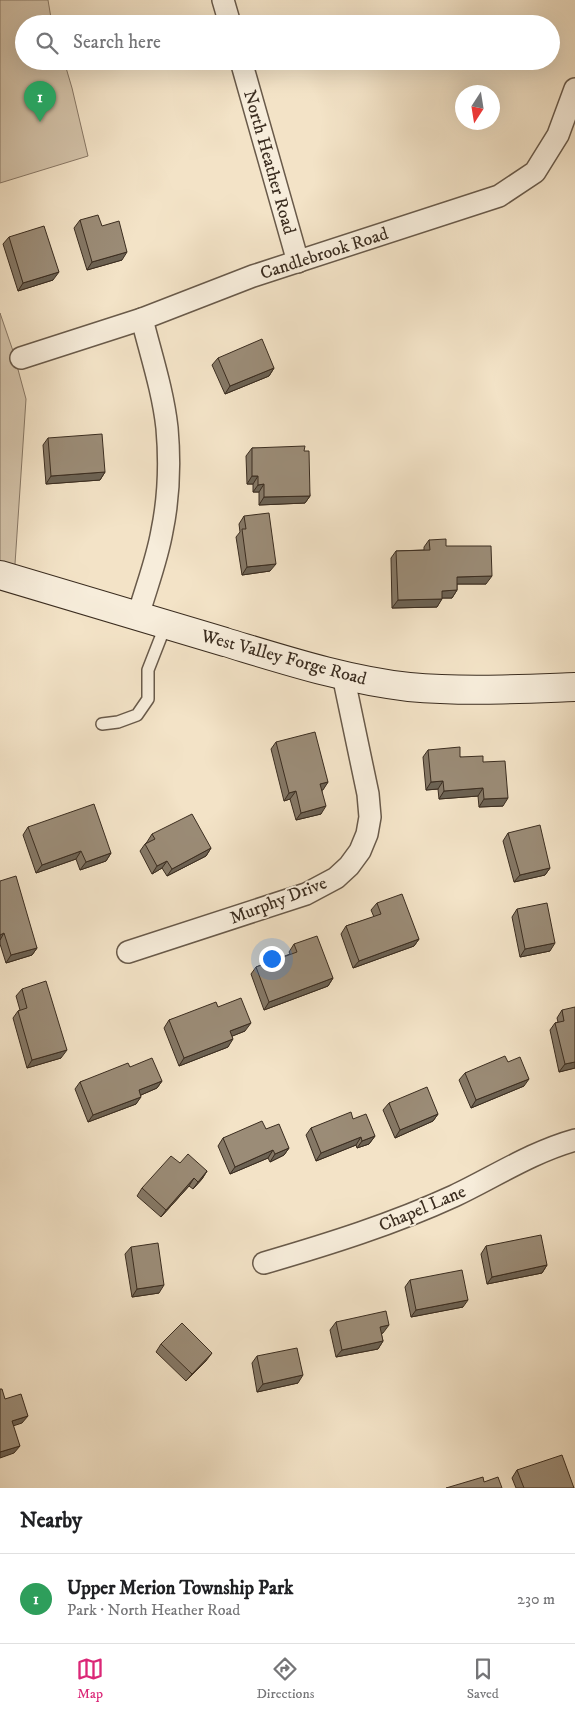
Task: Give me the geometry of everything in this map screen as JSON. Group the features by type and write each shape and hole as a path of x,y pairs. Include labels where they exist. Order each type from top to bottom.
{"main road":[{"name":"West Valley Forge Road","path":"0,575 343,675 374,682 444,689 574,692"}],"street":[{"path":"223,0 227,15"},
{"name":"North Heather Road","path":"244,70 298,262"},
{"name":"Candlebrook Road","path":"21,358 142,319 254,276 500,196 534,172 558,135 575,88"},
{"path":"138,616 154,565 162,531 167,500 168,464 167,427 161,394 142,319"},
{"name":"Murphy Drive","path":"128,952 306,894 336,878 350,866 360,851 367,834 370,817 369,799 343,675"},
{"name":"Chapel Lane","path":"264,1263 406,1217 456,1195 536,1154 575,1140"}],"lane":[{"path":"102,724 118,722 137,715 148,699 148,670 166,624"}],"shaded area":[{"path":"0,0 48,0 50,15 15,15 15,70 67,70 88,156 0,183"},
{"path":"0,313 26,399 14,579 0,575"}],"building":[{"path":"98,215 102,226 119,221 127,252 92,262 80,220"},
{"path":"44,226 59,272 23,283 9,237"},
{"path":"262,339 274,368 230,386 218,358"},
{"path":"102,434 105,472 51,476 48,438"},
{"path":"305,446 304,451 309,451 310,496 264,497 264,484 258,485 258,476 252,476 252,448"},
{"path":"269,513 276,564 247,567 242,529 246,529 244,516"},
{"path":"446,539 446,546 491,546 492,576 457,577 457,590 442,591 442,599 398,600 396,551 430,550 429,540"},
{"path":"315,732 328,782 320,784 326,806 301,813 296,791 289,793 276,742"},
{"path":"460,747 460,757 483,756 483,762 505,761 508,798 484,799 483,788 444,791 443,781 431,782 428,750"},
{"path":"94,804 111,853 86,862 81,851 42,865 28,827"},
{"path":"192,814 211,848 172,869 167,861 157,866 145,844 155,839 152,834"},
{"path":"540,825 550,868 520,875 508,833"},
{"path":"16,876 37,948 11,955 4,933 0,935 0,881"},
{"path":"402,894 419,939 359,961 346,926 381,914 377,903"},
{"path":"547,903 555,943 525,949 517,909"},
{"path":"317,936 333,978 269,1002 256,967 297,952 294,944"},
{"path":"46,981 67,1050 32,1060 18,1011 27,1008 22,989"},
{"path":"241,998 251,1023 230,1031 233,1039 184,1058 169,1020 216,1002 218,1007"},
{"path":"575,1007 575,1062 565,1064 555,1023 564,1021 562,1010"},
{"path":"505,1056 508,1062 520,1057 529,1079 476,1100 465,1073"},
{"path":"152,1058 162,1081 139,1090 141,1097 93,1115 80,1082 128,1063 130,1067"},
{"path":"427,1087 438,1114 400,1130 389,1103"},
{"path":"351,1112 353,1119 366,1114 375,1136 362,1141 361,1137 321,1153 311,1128"},
{"path":"262,1121 266,1129 279,1124 289,1148 275,1154 273,1150 235,1167 223,1138"},
{"path":"188,1154 207,1171 198,1182 194,1178 166,1210 142,1188 171,1156 180,1163"},
{"path":"541,1235 547,1265 492,1277 486,1246"},
{"path":"158,1243 164,1285 137,1289 131,1247"},
{"path":"462,1270 468,1300 416,1310 410,1280"},
{"path":"386,1311 389,1325 380,1327 383,1341 342,1350 336,1322"},
{"path":"182,1323 212,1353 192,1374 161,1344"},
{"path":"297,1348 303,1375 263,1384 257,1356"},
{"path":"0,1389 2,1389 5,1399 21,1394 28,1416 12,1421 20,1446 0,1452"},
{"path":"562,1455 574,1488 524,1488 517,1470"},
{"path":"483,1477 484,1482 498,1477 502,1488 446,1488"}],"place":[{"name":"Upper Merion Township Park","path":"40,122"}]}
